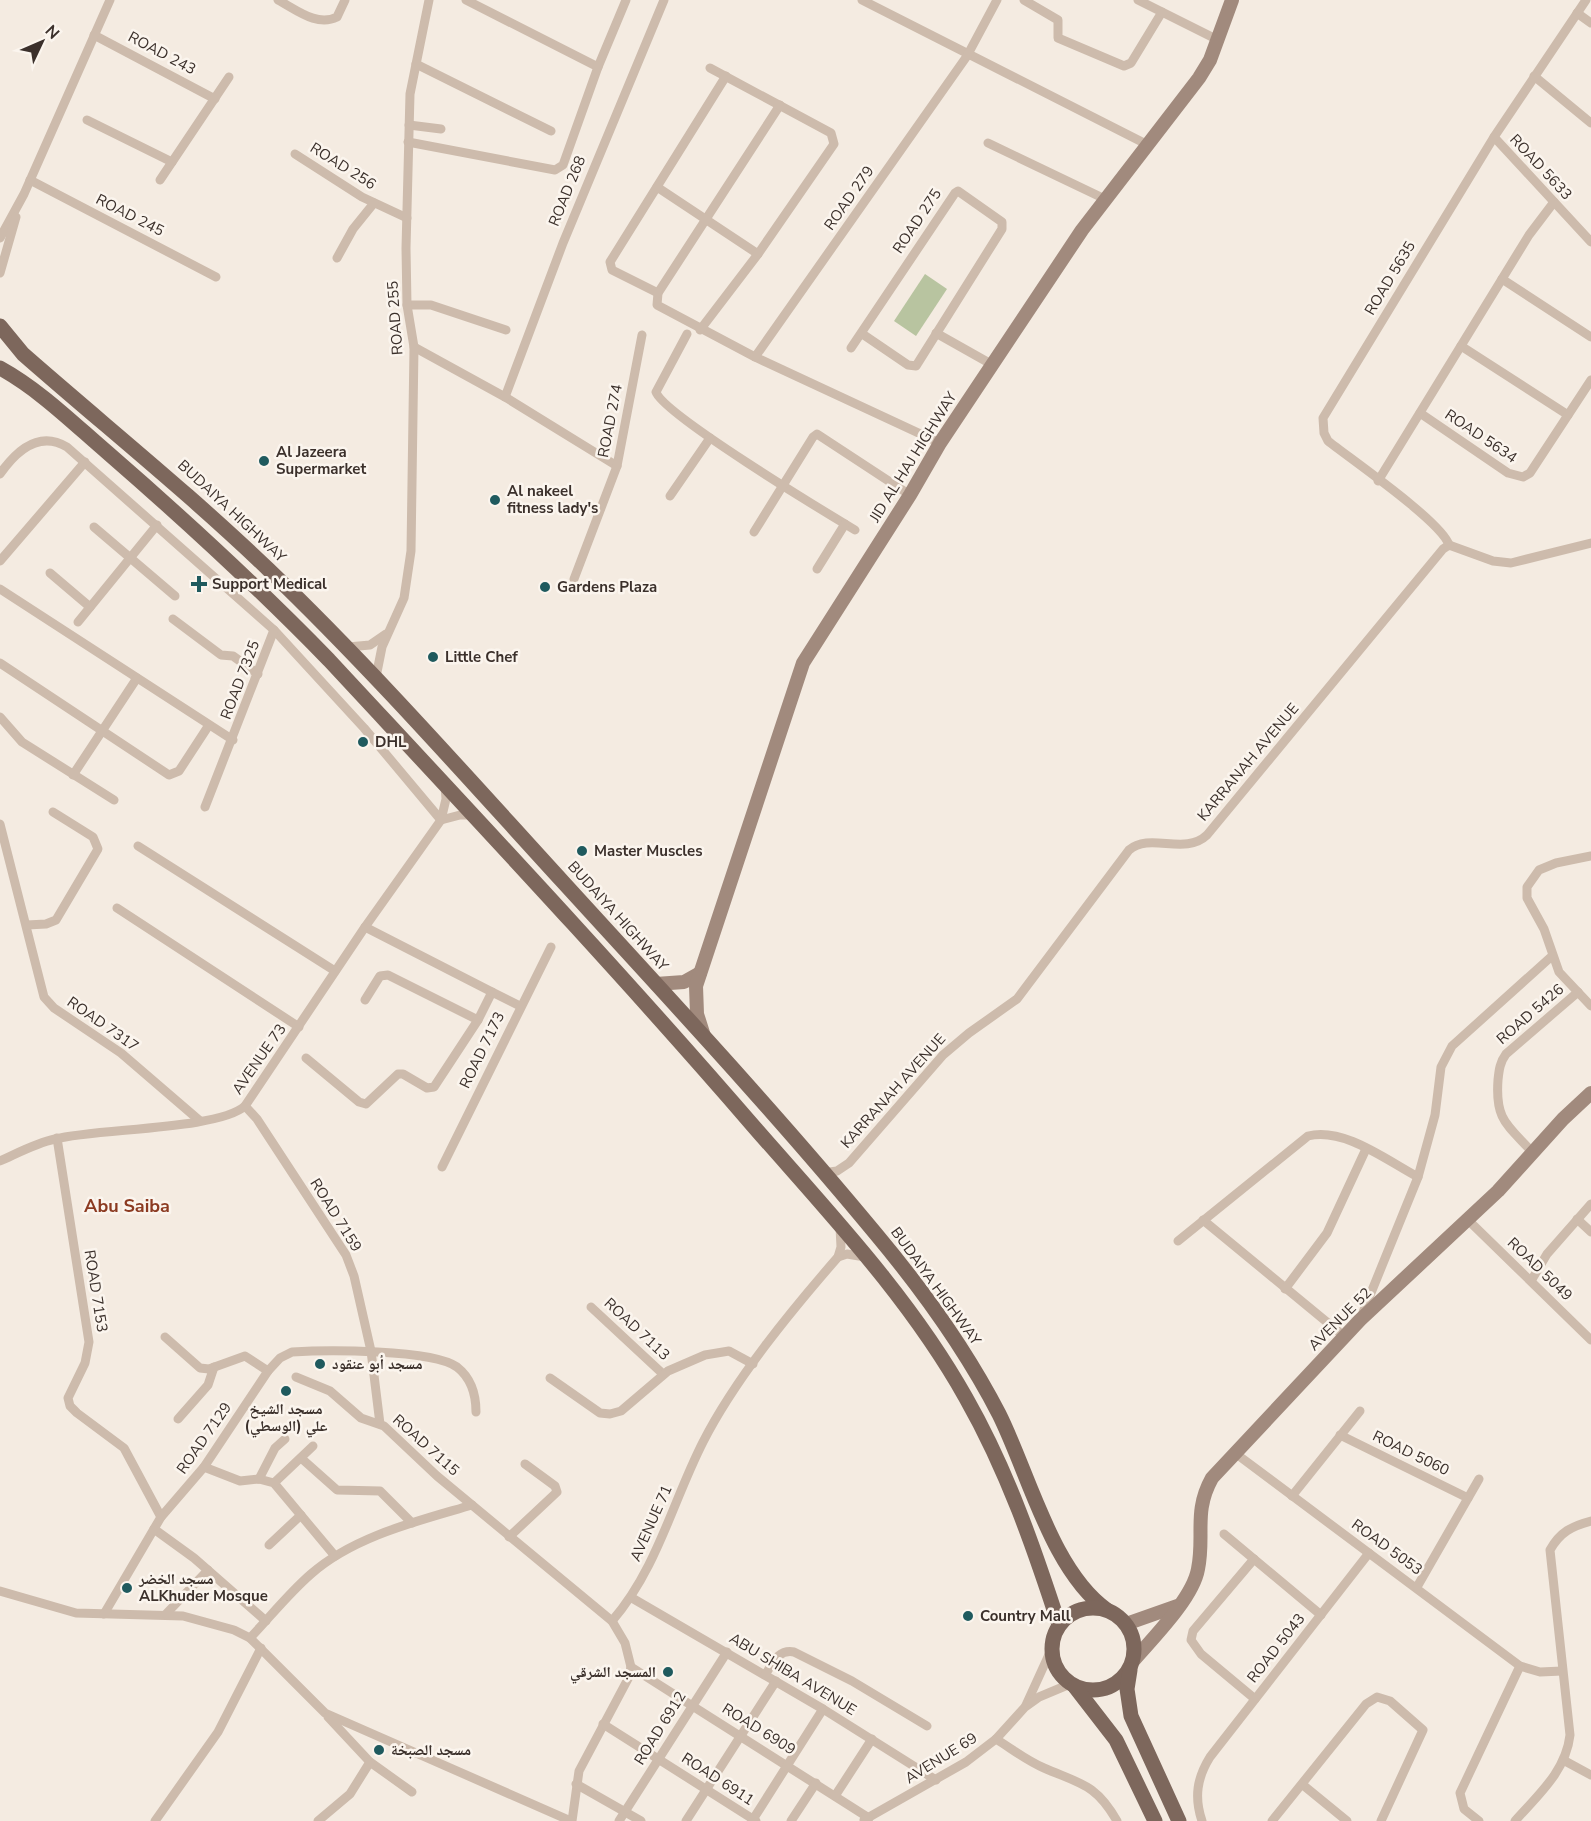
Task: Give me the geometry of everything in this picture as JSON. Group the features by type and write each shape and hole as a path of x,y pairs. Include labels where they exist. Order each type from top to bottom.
{"main road":[{"name":"BUDAIYA HIGHWAY","path":"0,326 23,354 189,494 348,647 656,984 842,1194 910,1276 971,1365 1018,1455 1062,1557 1092,1599 1107,1610"},
{"path":"0,368 31,389 77,427 222,554 329,660 644,1002 867,1257 922,1329 985,1433 1046,1580 1059,1625"},
{"path":"1155,1821 1116,1740 1057,1668 1052,1648 1059,1625 1069,1616 1081,1610 1094,1608 1107,1610 1126,1624 1134,1641 1127,1689 1131,1716 1179,1821"},
{"path":"1073,1685 1088,1691 1113,1686 1132,1664"}],"street":[{"path":"0,238 24,194 110,0"},
{"path":"278,0 316,20 328,21 337,17 345,0"},
{"name":"ROAD 255","path":"376,677 388,633 404,598 410,567 414,347 407,305 408,142 410,93 429,0"},
{"path":"466,0 598,67"},
{"path":"408,142 558,170 563,165 598,67 626,0"},
{"name":"ROAD 268","path":"506,397 563,243 664,0"},
{"path":"862,0 967,56 1148,145"},
{"name":"ROAD 279","path":"755,357 967,56 997,0"},
{"path":"1024,0 1058,20 1058,38 1124,66 1131,63 1162,12"},
{"path":"1138,0 1218,40"},
{"name":"JID AL HAJ HIGHWAY","path":"706,1041 695,1000 700,973 801,669 910,495 940,442 991,364 1082,230 1199,78 1218,40 1232,0"},
{"name":"ROAD 5635","path":"1449,545 1447,538 1431,521 1328,441 1324,433 1323,418 1494,137 1586,0"},
{"path":"1577,13 1591,23"},
{"name":"ROAD 243","path":"94,35 215,99"},
{"path":"416,64 551,131"},
{"path":"700,330 758,254 834,144 831,133 710,68"},
{"path":"658,293 609,267 726,76"},
{"path":"1534,76 1591,123"},
{"path":"160,180 229,77"},
{"path":"780,105 658,293 657,305 700,330 755,357 940,442"},
{"path":"87,120 172,162"},
{"path":"409,125 441,129"},
{"name":"ROAD 5633","path":"1494,137 1591,242"},
{"path":"988,143 1107,200"},
{"name":"ROAD 256","path":"295,154 374,203 407,218"},
{"name":"ROAD 245","path":"30,180 216,277"},
{"path":"657,187 758,254"},
{"name":"ROAD 275","path":"850,348 952,195 958,191 1004,225 912,367 861,333"},
{"path":"0,273 24,194"},
{"name":"ROAD 5634","path":"1378,481 1528,235 1554,202"},
{"name":"ROAD 256","path":"338,258 353,229 374,203"},
{"path":"1502,279 1591,337"},
{"path":"407,305 431,305 506,330"},
{"path":"936,333 991,364"},
{"path":"687,334 656,392 662,401 710,438 855,530"},
{"name":"ROAD 274","path":"574,579 617,466 642,335"},
{"path":"1461,345 1568,415"},
{"path":"414,347 506,397 617,466"},
{"name":"ROAD 5634","path":"1420,413 1508,473 1523,477 1530,473 1591,380"},
{"path":"754,532 782,484 817,434 910,495"},
{"path":"670,496 710,438"},
{"path":"0,474 21,450 32,443 44,440 57,441 67,447 274,630 364,728 441,820 460,815 473,815"},
{"path":"0,561 85,462"},
{"path":"817,569 845,524"},
{"path":"78,622 157,525"},
{"path":"94,527 175,596"},
{"path":"1449,545 1493,561 1511,563 1591,543"},
{"name":"KARRANAH AVENUE","path":"823,1173 837,1171 849,1163 943,1055 1017,999 1129,850 1140,844 1191,844 1206,835 1255,779 1436,556 1449,545"},
{"path":"51,573 90,607"},
{"path":"0,589 233,740"},
{"path":"173,619 221,655 233,656 258,674"},
{"name":"ROAD 7325","path":"205,807 274,630"},
{"path":"348,647 370,645 388,633"},
{"path":"0,663 166,773 173,775 209,725"},
{"path":"73,776 137,678"},
{"path":"0,717 22,742 114,800"},
{"name":"AVENUE 73","path":"0,1161 57,1138 200,1121 232,1115 245,1106 365,927 441,820 445,807 445,785"},
{"path":"27,925 46,924 56,920 98,849 93,837 53,812"},
{"name":"ROAD 7317","path":"0,824 27,925 41,990 49,1003 121,1053 200,1121"},
{"path":"138,846 335,971"},
{"path":"1591,856 1548,865 1532,877 1527,887 1527,898 1547,936 1559,972 1591,1006"},
{"path":"117,908 299,1027"},
{"path":"365,927 520,1006"},
{"name":"ROAD 7173","path":"442,1167 551,947"},
{"path":"1360,1320 1418,1178 1435,1115 1438,1081 1445,1056 1452,1046 1552,956"},
{"path":"656,984 675,984 700,973"},
{"path":"365,1000 380,976 388,975 478,1020"},
{"path":"306,1058 360,1102 366,1104 398,1074 404,1074 427,1088 434,1087 478,1020 492,992"},
{"name":"ROAD 5426","path":"1533,1153 1499,1113 1497,1099 1500,1065 1506,1054 1578,992"},
{"name":"AVENUE 52","path":"1132,1664 1191,1587 1199,1567 1200,1508 1204,1492 1212,1478 1360,1320 1468,1220 1533,1153 1578,1102 1591,1093"},
{"name":"ROAD 7159","path":"245,1106 256,1119 346,1255 354,1276 371,1351 380,1424"},
{"path":"1178,1241 1308,1136 1334,1134 1418,1178"},
{"name":"ROAD 7153","path":"57,1138 89,1342 85,1364 68,1398 70,1406 124,1448 161,1517"},
{"path":"1285,1289 1327,1233 1366,1149"},
{"name":"KARRANAH AVENUE","path":"842,1194 843,1178 849,1163"},
{"path":"1531,1281 1547,1254 1591,1204"},
{"path":"1577,1219 1591,1232"},
{"path":"1203,1220 1345,1337"},
{"name":"ROAD 5049","path":"1468,1220 1591,1340"},
{"path":"838,1257 841,1247 840,1227"},
{"path":"838,1257 847,1254 867,1257"},
{"name":"AVENUE 71","path":"612,1621 632,1598 653,1561 719,1412 753,1364 838,1257"},
{"name":"ROAD 7113","path":"591,1307 663,1374"},
{"path":"165,1337 200,1368 214,1367 245,1356 267,1371"},
{"name":"ROAD 7129","path":"104,1614 161,1517 204,1467 267,1371 280,1358 292,1352 371,1351 433,1358 456,1367 470,1383 476,1396 476,1412"},
{"name":"ROAD 7113","path":"550,1378 600,1413 610,1414 621,1411 663,1374 719,1351 729,1351 753,1364"},
{"path":"178,1419 208,1385 214,1367"},
{"name":"ROAD 7115","path":"296,1377 330,1391 362,1418 380,1424 472,1505"},
{"path":"1292,1496 1360,1411"},
{"name":"ROAD 5060","path":"1340,1436 1468,1498"},
{"path":"259,1479 275,1448 285,1439"},
{"path":"274,1483 313,1446"},
{"name":"ROAD 5053","path":"1235,1453 1520,1666 1540,1672 1562,1671"},
{"path":"301,1458 337,1490 380,1491 412,1523"},
{"path":"509,1537 557,1492 555,1486 525,1464"},
{"path":"204,1467 240,1481 259,1479 274,1483 335,1556"},
{"path":"1417,1587 1479,1479"},
{"path":"250,1638 310,1574 335,1556 412,1523 472,1505 612,1621 625,1643 631,1667 629,1677 579,1771 572,1821 325,1713"},
{"path":"269,1545 301,1515"},
{"path":"1515,1821 1565,1761 1570,1735 1550,1550 1556,1539 1566,1530 1591,1521"},
{"path":"154,1529 208,1570 266,1621"},
{"name":"ROAD 5043","path":"1224,1534 1321,1615"},
{"name":"ROAD 5043","path":"1202,1821 1197,1795 1203,1768 1369,1553"},
{"name":"ROAD 5043","path":"1254,1559 1193,1631 1191,1640 1194,1648 1255,1699"},
{"path":"166,1614 208,1570"},
{"path":"0,1592 76,1613 166,1614 204,1620 250,1638 370,1762 412,1791"},
{"name":"ABU SHIBA AVENUE","path":"632,1598 823,1709 936,1780"},
{"path":"1126,1624 1151,1617 1179,1605"},
{"path":"155,1821 218,1732 261,1648"},
{"name":"AVENUE 69","path":"1025,1707 1052,1648"},
{"path":"765,1675 778,1655 786,1651 794,1652 861,1687 927,1726"},
{"name":"ROAD 6912","path":"619,1821 727,1652"},
{"path":"1479,1821 1464,1809 1460,1793 1520,1666"},
{"name":"ROAD 6909","path":"631,1667 787,1764 866,1819"},
{"path":"686,1821 776,1681"},
{"name":"AVENUE 69","path":"866,1819 966,1762 996,1739 1025,1707 1039,1697 1073,1685"},
{"path":"1272,1821 1371,1699 1384,1697 1423,1730 1381,1821"},
{"path":"754,1820 823,1709"},
{"name":"ROAD 6911","path":"603,1724 754,1820"},
{"path":"836,1796 872,1739"},
{"path":"996,1739 1034,1764 1094,1789 1118,1821"},
{"path":"1565,1761 1591,1775"},
{"path":"318,1821 350,1794 370,1762"},
{"path":"791,1821 816,1783"},
{"path":"576,1784 641,1821"},
{"path":"1303,1785 1344,1820"}],"green space":[{"path":"925,274 947,289 916,336 894,321"}],"place":[{"name":"Al Jazeera Supermarket","path":"264,461"},
{"name":"Al nakeel fitness lady's","path":"495,500"},
{"name":"Support Medical","path":"199,584"},
{"name":"Gardens Plaza","path":"545,587"},
{"name":"Little Chef","path":"433,657"},
{"name":"DHL","path":"363,742"},
{"name":"Master Muscles","path":"582,851"},
{"name":"مسجد أبو عنقود","path":"320,1364"},
{"name":"مسجد الشيخ علي (الوسطي)","path":"286,1391"},
{"name":"مسجد الخضر ALKhuder Mosque","path":"127,1588"},
{"name":"Country Mall","path":"968,1616"},
{"name":"المسجد الشرقي","path":"668,1672"},
{"name":"مسجد الصبخة","path":"379,1750"}],"district":[{"name":"Abu Saiba","path":"127,1206"}]}
